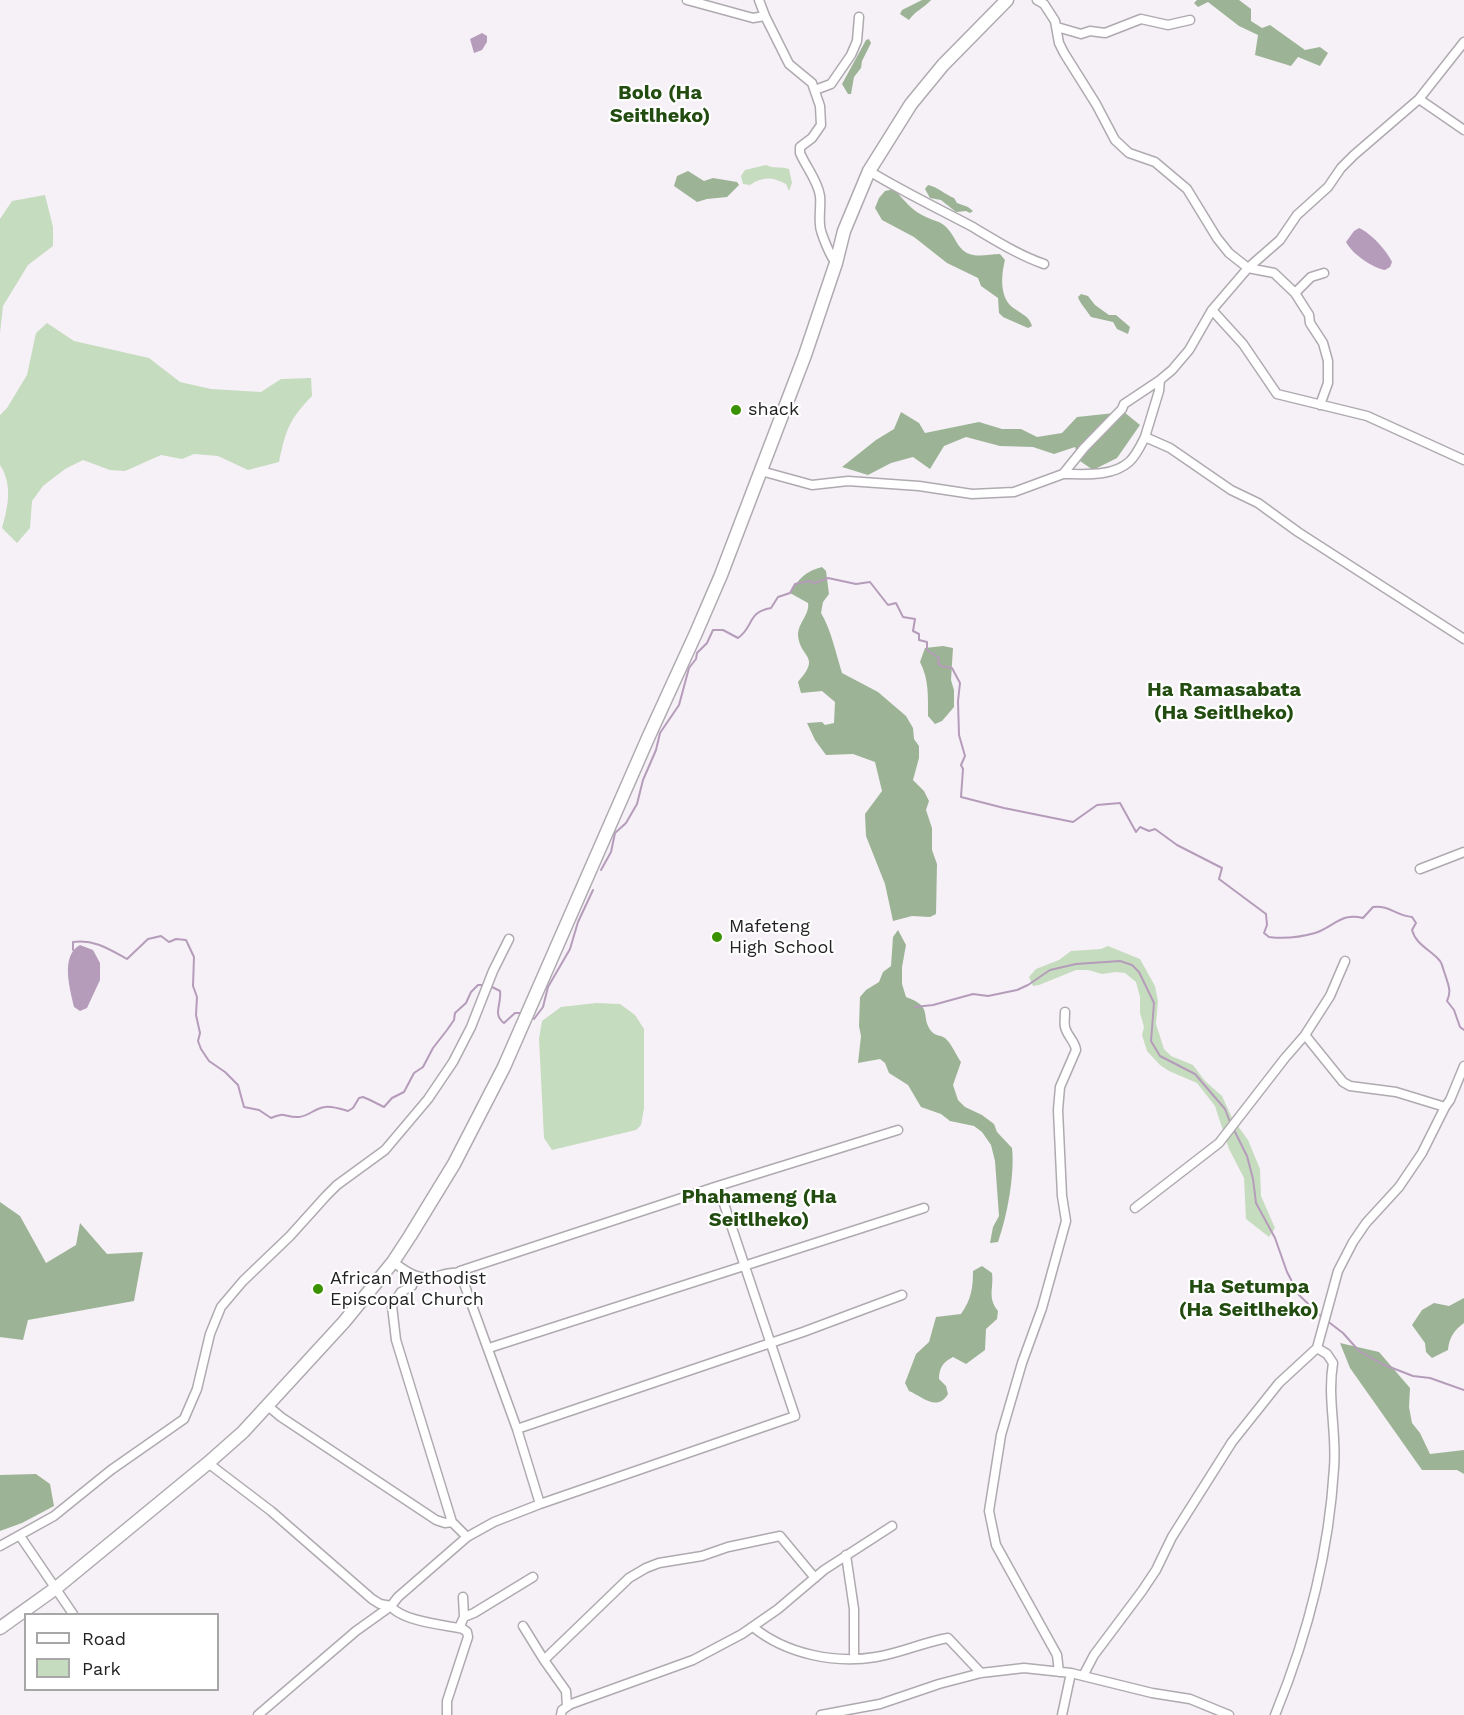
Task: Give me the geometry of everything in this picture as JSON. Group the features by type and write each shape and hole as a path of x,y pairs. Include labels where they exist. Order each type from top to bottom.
{"main road":[{"path":"0,1628 56,1588 208,1463 268,1406 344,1322 393,1262 454,1164 504,1067 696,633 805,355 836,263 844,231 869,171 910,104 942,65 1007,0"}],"street":[{"path":"687,0 753,18 765,16"},
{"path":"759,0 789,64 812,83 820,106 821,125 812,138 800,147 800,153 820,196 819,227 828,246 830,257 836,263"},
{"path":"1037,0 1044,4 1057,27 1059,43 1064,53 1096,104 1115,140 1129,153 1155,162 1187,189 1217,238 1229,253 1248,268 1274,273 1296,293 1323,343 1328,361 1328,383 1320,405"},
{"path":"815,90 831,84 851,55 856,40 859,17"},
{"path":"1057,27 1081,34 1104,33 1141,19 1168,25 1190,20"},
{"path":"1063,474 1075,457 1122,409 1124,404 1172,370 1189,351 1212,310 1248,268 1280,240 1298,216 1328,187 1341,168 1354,155 1419,99 1464,42"},
{"path":"1419,99 1464,130"},
{"path":"869,171 1006,248 1044,264"},
{"path":"1296,293 1311,277 1324,273"},
{"path":"1212,310 1243,344 1277,394 1367,416 1464,460"},
{"path":"761,471 812,485 848,481 878,482 972,494 1014,492 1063,474 1096,474 1115,471 1130,461 1145,437 1160,391 1160,380"},
{"path":"1145,437 1170,448 1231,489 1258,503 1306,537 1464,639"},
{"path":"1420,869 1464,852"},
{"path":"0,1546 54,1516 111,1470 184,1419 197,1389 210,1334 228,1296 290,1236 337,1185 385,1150 428,1099 453,1062 471,1027 490,978 509,939"},
{"path":"1134,1208 1171,1182 1219,1143 1305,1035 1330,996 1345,962"},
{"path":"1059,1672 1057,1656 996,1545 989,1511 1001,1435 1022,1363 1042,1308 1066,1221 1062,1196 1058,1110 1060,1087 1076,1050 1064,1026 1065,1012"},
{"path":"1305,1035 1342,1082 1350,1086 1396,1092 1445,1107"},
{"path":"1083,1676 1094,1655 1142,1591 1172,1537 1232,1442 1279,1383 1317,1348 1343,1260 1366,1223 1399,1187 1422,1153 1450,1100 1464,1066"},
{"path":"393,1262 414,1276 428,1278 457,1273 536,1245 898,1130"},
{"path":"258,1715 356,1631 391,1605 467,1537 494,1522 540,1504 795,1416 718,1186"},
{"path":"489,1348 744,1264 924,1208"},
{"path":"457,1273 462,1278 489,1348 540,1504"},
{"path":"414,1276 412,1286 401,1292 392,1306 396,1340 453,1522 467,1537"},
{"path":"516,1429 902,1295"},
{"path":"1275,1715 1316,1589 1330,1520 1335,1466 1330,1384 1333,1363 1327,1354 1317,1348"},
{"path":"268,1406 281,1417 436,1520 445,1523 453,1522"},
{"path":"208,1463 271,1511 372,1599 380,1604 391,1605 396,1612 406,1616 459,1628 467,1632 468,1637 447,1701 447,1715"},
{"path":"561,1715 562,1710 567,1706 693,1660 753,1627 778,1610 846,1555 892,1526"},
{"path":"20,1536 72,1613"},
{"path":"544,1660 629,1578 659,1563 702,1556 728,1547 780,1536 815,1578"},
{"path":"846,1555 854,1609 854,1658"},
{"path":"464,1617 533,1577"},
{"path":"459,1628 464,1617 463,1597"},
{"path":"524,1626 566,1691 567,1706"},
{"path":"753,1627 783,1646 815,1656 875,1658 948,1638 981,1673"},
{"path":"821,1715 880,1704 939,1684 981,1673 1024,1668 1071,1673 1152,1693 1190,1699 1229,1715"},
{"path":"1062,1715 1071,1673"}],"green space":[{"path":"922,0 931,0 909,20 900,14 902,10"},
{"path":"1197,0 1239,0 1251,9 1251,21 1262,28 1270,25 1305,50 1320,47 1328,53 1320,66 1298,57 1291,66 1255,55 1258,35 1239,26 1208,2 1198,7 1194,3"},
{"path":"869,39 871,43 861,68 854,77 851,94 848,94 842,84 866,40"},
{"path":"766,165 789,169 792,183 789,191 786,184 772,179 759,180 750,185 743,184 741,176 745,170"},
{"path":"688,171 704,181 713,178 737,182 739,185 727,197 697,202 674,186 677,176"},
{"path":"928,185 973,211 970,213 956,212 941,200 930,198 925,189"},
{"path":"894,189 916,212 945,226 967,253 979,256 1000,254 1005,260 1002,287 1006,299 1027,318 1032,326 1028,328 1003,317 999,313 998,298 981,286 978,278 947,263 914,237 882,220 875,208 885,191"},
{"path":"45,195 53,227 53,246 28,265 3,306 0,333 0,219 12,201"},
{"path":"1081,294 1088,296 1095,305 1109,315 1116,315 1130,327 1128,334 1117,329 1113,322 1091,317 1078,297"},
{"path":"47,323 74,341 149,358 180,382 211,389 261,392 281,379 311,378 312,396 298,412 290,426 279,462 248,470 218,456 194,454 182,459 161,455 125,471 110,470 83,460 65,469 43,486 32,501 30,528 17,543 2,528 8,488 0,465 0,415 7,408 27,375 36,333"},
{"path":"901,412 919,423 925,433 979,422 1002,429 1021,429 1037,437 1062,433 1077,417 1124,412 1140,425 1117,458 1093,470 1080,461 1075,447 1054,454 1033,447 1000,446 966,437 944,446 930,469 913,457 891,463 868,475 842,467 894,429"},
{"path":"822,567 826,571 829,594 823,602 821,613 842,673 878,692 906,716 913,728 914,739 919,746 919,758 913,780 924,791 929,801 926,810 932,828 932,850 937,864 936,914 930,917 912,916 893,921 885,884 866,836 865,814 882,791 875,762 853,754 826,755 815,740 807,723 822,722 825,725 834,723 835,702 822,691 801,693 798,682 809,662 798,635 808,603 790,593 803,576"},
{"path":"943,646 953,648 951,680 954,690 954,707 942,721 935,724 928,716 928,695 920,662 925,648"},
{"path":"898,930 906,945 902,984 906,997 924,1009 928,1027 932,1032 947,1040 961,1062 953,1085 958,1100 965,1107 994,1124 997,1132 1012,1148 1009,1195 998,1242 990,1243 993,1227 999,1216 995,1161 991,1145 982,1132 974,1126 950,1121 941,1114 921,1107 908,1085 889,1073 885,1063 880,1059 858,1063 861,1036 860,997 879,982 883,972 891,966 893,937"},
{"path":"1108,946 1140,959 1155,986 1158,1001 1156,1024 1164,1049 1171,1056 1193,1065 1205,1081 1222,1096 1232,1118 1248,1140 1260,1169 1261,1196 1275,1228 1269,1237 1246,1219 1244,1178 1229,1149 1215,1106 1197,1083 1169,1071 1147,1051 1142,1035 1144,1027 1136,982 1125,973 1102,974 1088,970 1076,970 1033,986 1029,977 1036,969 1059,960 1071,951 1101,949"},
{"path":"596,1003 620,1004 635,1015 644,1029 644,1108 641,1125 636,1130 552,1150 544,1138 539,1039 542,1021 561,1007"},
{"path":"0,1202 20,1216 46,1263 76,1245 80,1223 107,1254 143,1252 134,1301 28,1320 23,1340 0,1337"},
{"path":"982,1266 992,1273 992,1297 998,1311 997,1319 986,1329 985,1350 966,1364 953,1357 944,1363 939,1379 946,1386 948,1394 939,1402 930,1402 909,1391 905,1383 916,1354 929,1342 936,1317 961,1314 971,1294 973,1271"},
{"path":"1464,1298 1464,1323 1457,1328 1448,1350 1432,1358 1426,1352 1425,1343 1412,1325 1422,1310 1434,1303 1449,1306"},
{"path":"1340,1343 1379,1352 1410,1388 1409,1407 1412,1423 1420,1433 1430,1454 1464,1450 1464,1474 1457,1470 1422,1470 1350,1368"},
{"path":"36,1474 50,1484 54,1506 22,1523 0,1531 0,1475"}],"shaded area":[{"path":"482,33 487,36 487,42 482,50 474,53 470,39"},
{"path":"1359,228 1383,248 1392,262 1390,267 1385,270 1375,266 1363,260 1349,247 1346,242"},
{"path":"80,945 93,950 100,963 100,980 87,1008 80,1011 74,1007 68,965 74,950"}],"waterway":[{"path":"601,870 611,852 615,833 626,823 637,804 660,733 679,705 689,668 696,659 697,653 707,643 713,630 723,630 738,638 747,629 754,616 771,608 778,597 790,593 795,584 809,581 815,583 828,578 856,584 870,582 888,605 896,603 903,617 915,619 913,631 919,634 919,640 927,642 927,650 939,658 938,663 941,666 952,668 960,683 959,735 965,756 961,765 963,769 961,797 1073,822 1097,805 1120,803 1136,832 1140,827 1149,831 1155,829 1177,845 1222,868 1219,879 1266,914 1267,925 1264,933 1269,937 1281,938 1315,933 1349,917 1363,918 1373,907 1412,917 1416,923 1412,930 1414,935 1420,944 1442,964 1449,988 1447,1001 1454,1010 1460,1027 1464,1030"},
{"path":"534,1019 543,1007 548,987 570,949 578,922 593,890"},
{"path":"73,950 73,942 88,942 127,959 148,939 161,936 169,942 176,939 186,940 194,957 193,986 197,997 196,1015 200,1033 198,1041 201,1049 209,1061 238,1085 244,1107 259,1110 271,1118 282,1115 303,1116 325,1107 348,1111 353,1108 359,1098 363,1097 384,1107 392,1098 404,1092 414,1073 423,1067 433,1048 454,1020 455,1013 466,1003 471,992 478,985 485,985"},
{"path":"915,1007 933,1005 973,994 988,996 1017,990 1050,970 1076,964 1120,961 1132,965 1139,972 1154,1003 1151,1041 1160,1056 1195,1074 1225,1109 1230,1122"},
{"path":"490,986 500,991 498,1012 500,1020 504,1023 515,1013 520,1013"},
{"path":"1234,1130 1247,1156 1256,1203 1275,1238 1287,1272 1299,1295 1322,1317"},
{"path":"1326,1320 1343,1333 1359,1351 1382,1364 1413,1376 1430,1378 1464,1390"}],"place":[{"name":"shack","path":"736,410"},
{"name":"Mafeteng High School","path":"717,937"},
{"name":"African Methodist Episcopal Church","path":"318,1289"}],"district":[{"name":"Bolo (Ha Seitlheko)","path":"660,104"},
{"name":"Ha Ramasabata (Ha Seitlheko)","path":"1224,702"},
{"name":"Phahameng (Ha Seitlheko)","path":"759,1208"},
{"name":"Ha Setumpa (Ha Seitlheko)","path":"1249,1298"}]}
